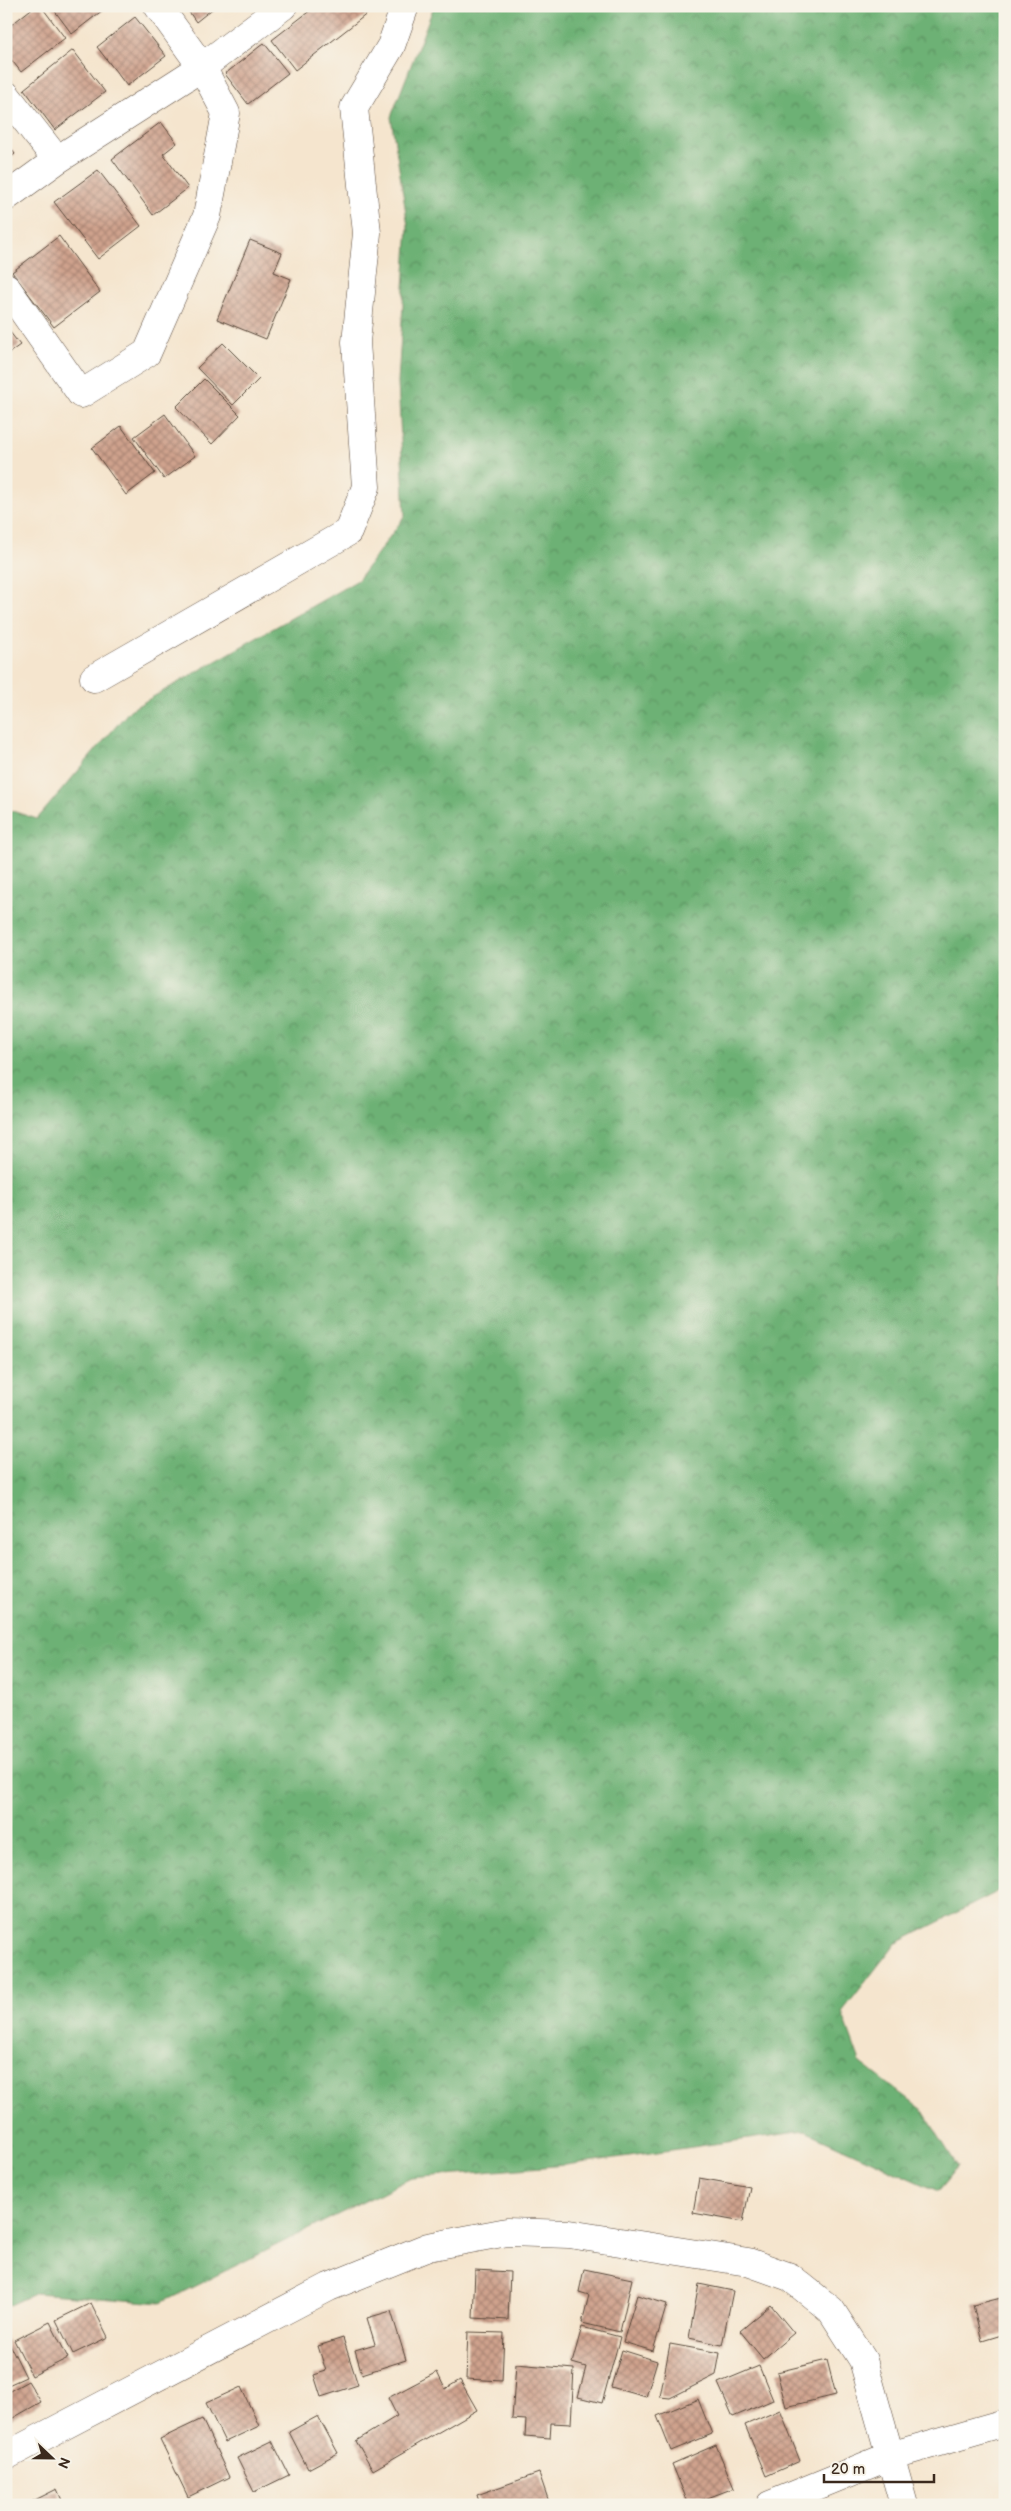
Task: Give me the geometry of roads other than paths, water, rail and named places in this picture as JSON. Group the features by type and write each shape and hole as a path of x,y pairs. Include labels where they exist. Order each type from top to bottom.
{"street":[{"path":"6,287 81,394 147,353 207,216 226,113 202,67 158,6"},
{"path":"6,197 57,160 202,67 283,6"},
{"path":"94,678 348,532 366,486 356,342 367,233 354,108 391,46 405,6"},
{"path":"6,95 57,160"},
{"path":"6,2456 329,2287 428,2247 507,2232 569,2234 739,2261 790,2277 831,2310 863,2360 904,2505"},
{"path":"770,2505 893,2467 1005,2423"}]}
